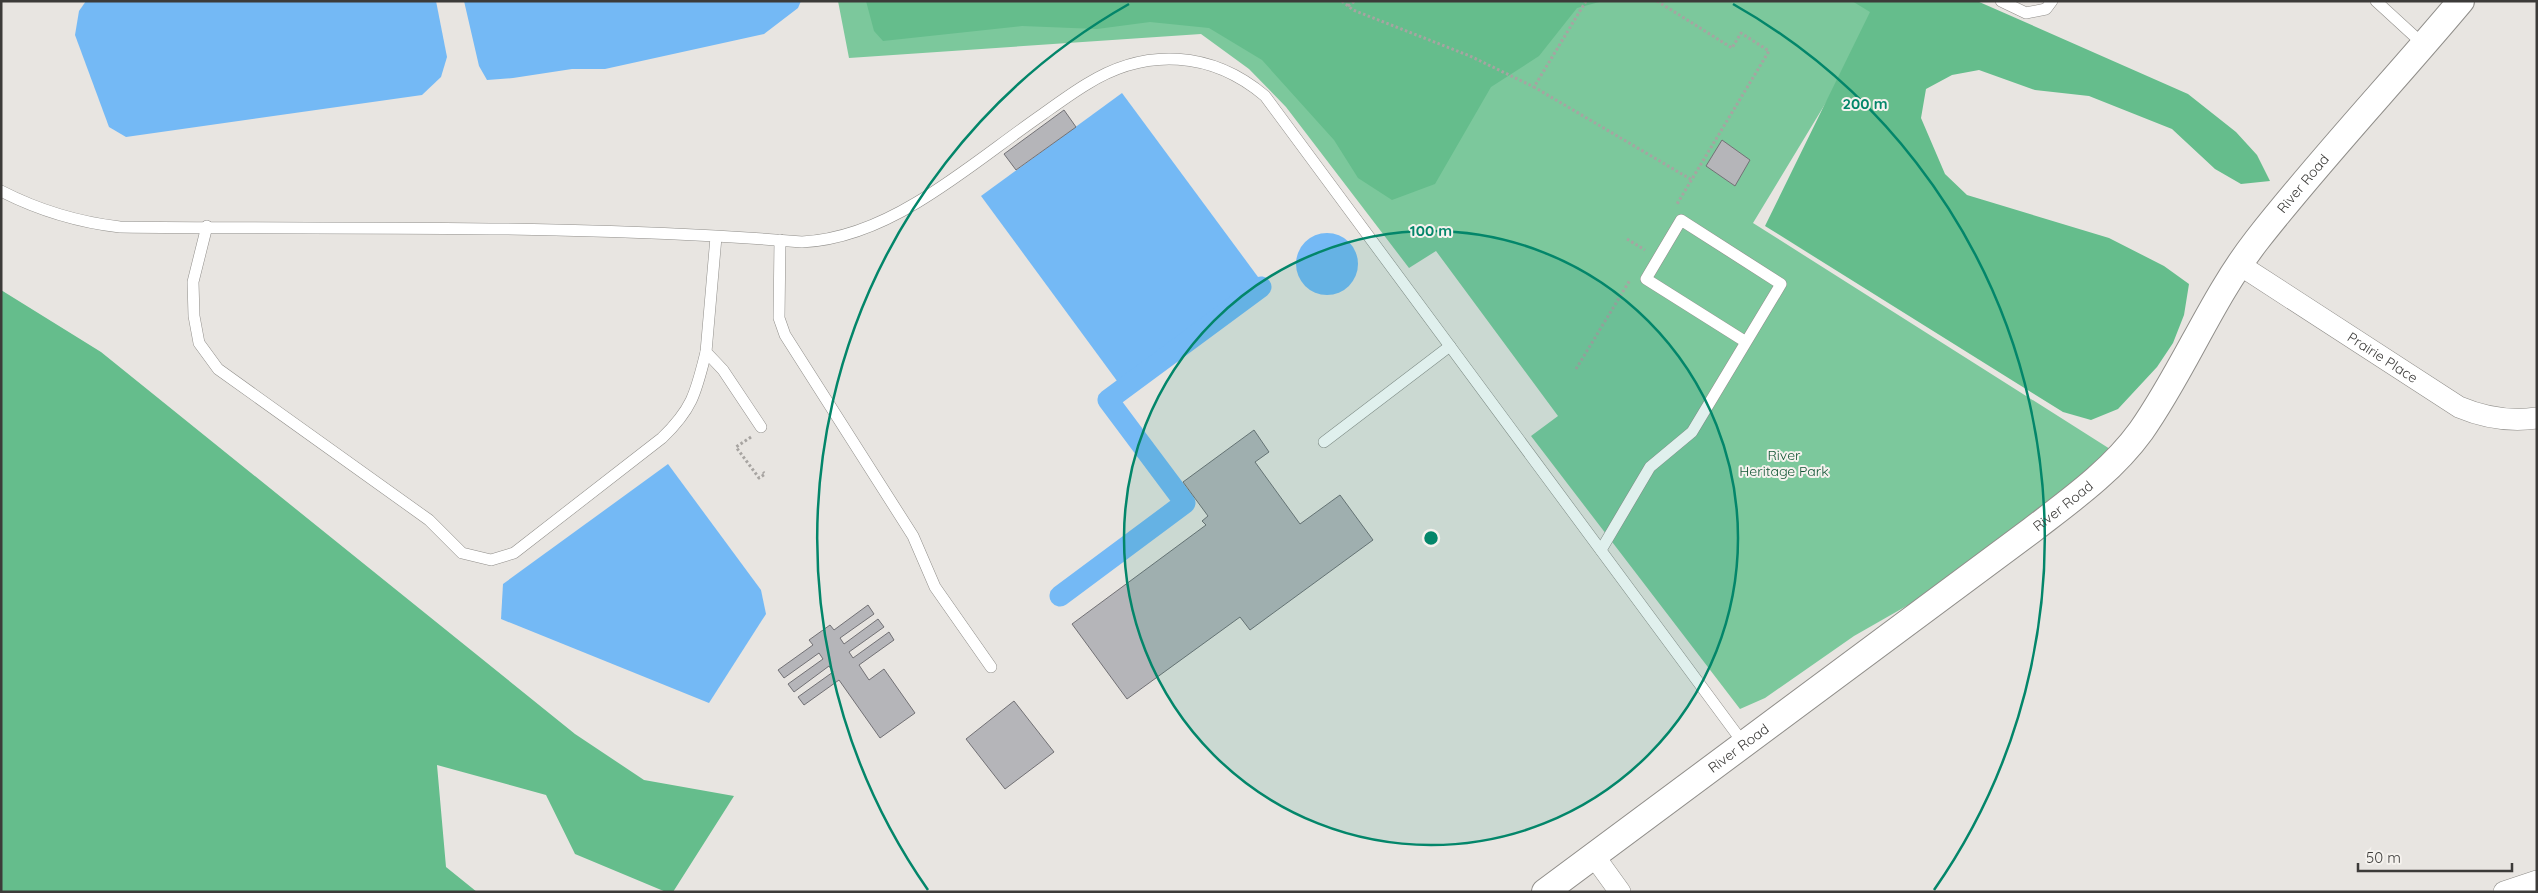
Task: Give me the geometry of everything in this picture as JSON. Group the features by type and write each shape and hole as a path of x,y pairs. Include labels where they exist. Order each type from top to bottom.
{"street":[{"name":"River Road","path":"1545,892 2039,524 2107,470 2145,424 2223,289 2240,265 2288,203 2461,1"},
{"name":"Prairie Place","path":"2240,265 2459,407 2494,419 2522,420 2537,418"},
{"path":"1594,856 1620,892"},
{"path":"2504,892 2537,882"}],"lane":[{"path":"2001,1 2026,13 2046,9 2052,1"},
{"path":"2376,1 2424,45"},
{"path":"1,191 43,211 93,224 120,227 524,229 828,241 894,214 922,199 1087,83 1116,70 1145,61 1164,59 1199,60 1234,74 1250,83 1265,96 1744,744"},
{"path":"1601,550 1650,467 1692,432 1781,284 1681,220 1646,279 1746,342"},
{"path":"207,226 192,282 194,316 199,343 218,368 429,520 462,553 491,560 514,553 662,438 682,419 696,392 706,352 716,237"},
{"path":"780,240 779,318 785,335 913,536 935,587 991,668"},
{"path":"1324,442 1450,346"},
{"path":"706,352 723,370 761,426"}],"path":[{"path":"1342,1 1353,10 1470,56 1534,87 1692,180"},
{"path":"1348,6 1355,1"},
{"path":"1534,87 1586,1"},
{"path":"1657,1 1732,48 1741,33 1768,51 1674,210"},
{"path":"1627,239 1648,251"},
{"path":"1643,259 1651,247"},
{"path":"1576,369 1633,275"},
{"path":"761,426 763,428 736,448 759,478 765,474 763,472"}],"green space":[{"name":"River Heritage Park","path":"838,1 1868,1 1882,10 1753,223 2110,449 2084,475 1924,596 1854,636 1765,698 1740,709 1531,436 1558,416 1436,251 1409,268 1286,107 1249,69 1201,34 849,58"},
{"path":"866,1 1603,1 1577,8 1539,56 1491,87 1435,184 1392,200 1358,178 1334,140 1262,60 1209,28 1150,22 1097,29 1022,26 883,41 874,31"},
{"path":"1852,1 1977,1 2188,94 2236,132 2257,155 2270,181 2241,184 2215,169 2172,129 2089,96 2035,90 1979,70 1952,75 1926,89 1921,118 1945,174 1967,195 2109,238 2164,266 2189,284 2184,315 2173,343 2157,367 2118,409 2091,420 2063,412 1765,226 1870,12"},
{"path":"1,290 101,352 575,734 644,780 734,796 673,892 666,892 575,854 546,795 437,765 446,867 477,892 1,892"}],"water":[{"path":"86,1 436,1 447,57 441,77 422,95 126,137 109,127 75,35 79,11"},
{"path":"464,1 801,1 798,8 764,34 605,69 572,69 487,80 479,66"},
{"path":"1122,93 1261,281 1120,385 981,196"},
{"path":"1327,233 1339,236 1349,242 1355,252 1358,264 1355,276 1349,286 1339,292 1327,295 1315,292 1305,286 1299,276 1296,264 1299,252 1305,242 1315,236"},
{"path":"668,464 761,590 766,614 709,703 501,619 503,584"}],"building":[{"path":"1064,110 1076,127 1016,170 1004,154"},
{"path":"1722,140 1750,160 1735,186 1706,166"},
{"path":"1254,430 1269,452 1255,462 1300,524 1340,495 1373,540 1250,630 1240,617 1127,699 1072,624 1206,525 1202,521 1208,516 1183,482"},
{"path":"868,605 874,614 840,638 844,644 878,619 884,627 849,652 853,658 889,632 894,640 859,665 869,680 884,669 915,713 880,738 839,680 804,705 798,697 833,672 829,666 794,692 788,684 823,659 819,653 784,678 778,670 813,645 809,640 830,625 834,630"},
{"path":"1014,701 1054,752 1005,789 966,739"}],"waterway":[{"path":"1060,596 1185,503 1108,400 1261,287"}]}
